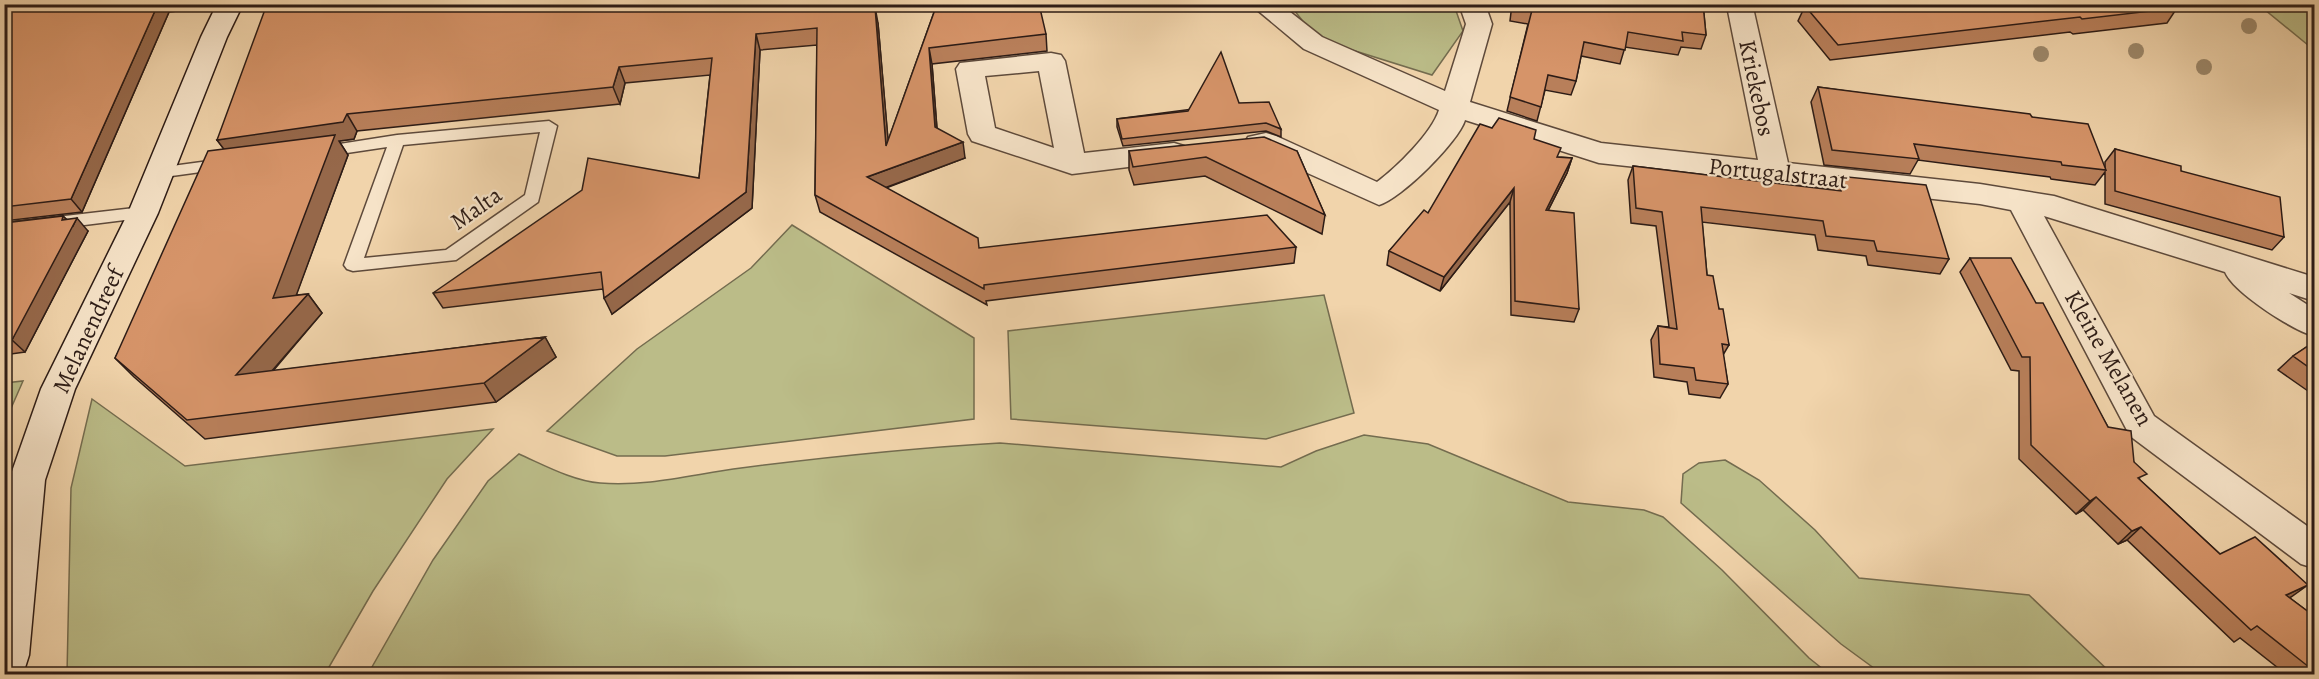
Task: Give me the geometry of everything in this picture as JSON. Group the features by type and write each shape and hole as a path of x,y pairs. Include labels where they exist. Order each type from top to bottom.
{"street":[{"name":"Melanendreef","path":"4,672 9,655 27,480 58,389 143,213 157,173 230,4"},
{"name":"Portugalstraat","path":"1263,4 1313,44 1456,107 1599,153 1980,194 2054,207 2314,289"},
{"path":"1231,147 1266,143 1379,195 1398,182 1449,125 1479,24 1472,4"},
{"name":"Kriekebos","path":"1747,4 1741,11 1775,173"},
{"path":"1072,164 1197,150"},
{"name":"Kleine Melanen","path":"2021,201 2142,426 2314,552"},
{"path":"2225,260 2247,280 2286,308 2314,322"}],"lane":[{"name":"Malta","path":"305,154 397,140 549,126 532,198 450,256 353,265 397,140"},
{"path":"157,173 237,163"},
{"path":"4,230 143,213"}],"green space":[{"path":"1290,5 1454,5 1463,31 1432,75 1317,39"},
{"path":"2259,5 2314,5 2314,50"},
{"path":"792,225 974,338 974,419 665,456 617,456 547,431 637,349 751,268"},
{"path":"1324,295 1354,413 1266,439 1011,419 1008,331"},
{"path":"23,381 5,422 5,383"},
{"path":"92,399 185,466 493,429 447,479 373,591 325,674 67,674 71,488"},
{"path":"1364,435 1428,444 1568,502 1644,510 1663,517 1722,570 1809,658 1829,674 368,674 433,560 488,481 519,454 579,479 618,484 653,482 741,468 838,457 1000,443 1281,467 1316,451"},
{"path":"1725,460 1759,480 1815,530 1859,578 2029,595 2112,674 1882,674 1841,644 1681,503 1683,474 1699,463"}],"building":[{"path":"4,4 158,4 71,199 4,207"},
{"path":"267,4 858,4 858,8 875,7 886,146 937,4 1039,4 1046,34 929,48 935,127 963,142 867,177 978,238 979,248 1267,215 1296,247 984,285 984,289 815,195 817,28 756,34 746,192 604,298 601,272 433,293 582,190 588,158 699,178 712,58 619,67 613,87 347,114 343,122 217,140"},
{"path":"1514,4 1703,4 1706,35 1682,32 1683,41 1628,32 1625,50 1584,42 1576,81 1548,75 1541,107 1510,97 1532,10 1513,7"},
{"path":"1819,4 2173,4 2177,8 1838,45 1805,6"},
{"path":"1221,52 1239,103 1269,102 1281,129 1266,123 1122,139 1117,119 1188,111"},
{"path":"1818,87 2030,114 2032,117 2088,124 2106,170 2062,165 2061,162 1914,144 1919,159 1832,150"},
{"path":"1499,118 1536,130 1534,139 1561,148 1557,157 1572,158 1546,210 1574,213 1579,309 1515,301 1514,188 1444,277 1389,251 1424,210 1428,213 1480,124 1492,128"},
{"path":"335,135 273,298 308,294 236,375 545,337 484,383 187,420 115,358 208,151"},
{"path":"1264,137 1297,151 1325,215 1206,157 1133,167 1129,151"},
{"path":"2115,149 2181,166 2181,171 2280,197 2284,237 2115,191"},
{"path":"1633,166 1841,191 1838,176 1926,185 1949,259 1877,251 1874,241 1826,236 1823,221 1701,207 1707,275 1713,276 1719,309 1723,309 1729,345 1722,344 1728,384 1696,380 1694,368 1660,364 1658,326 1677,329 1662,212 1636,208"},
{"path":"63,216 62,220 77,218 12,340 4,341 4,223"},
{"path":"1970,258 2011,258 2036,303 2043,303 2108,427 2131,431 2134,462 2147,474 2138,478 2220,554 2255,537 2308,585 2286,595 2314,616 2314,671 2257,626 2251,630 2141,527 2132,531 2096,497 2090,501 2031,445 2030,357 2022,357"},
{"path":"2314,342 2314,371 2293,356"}]}
